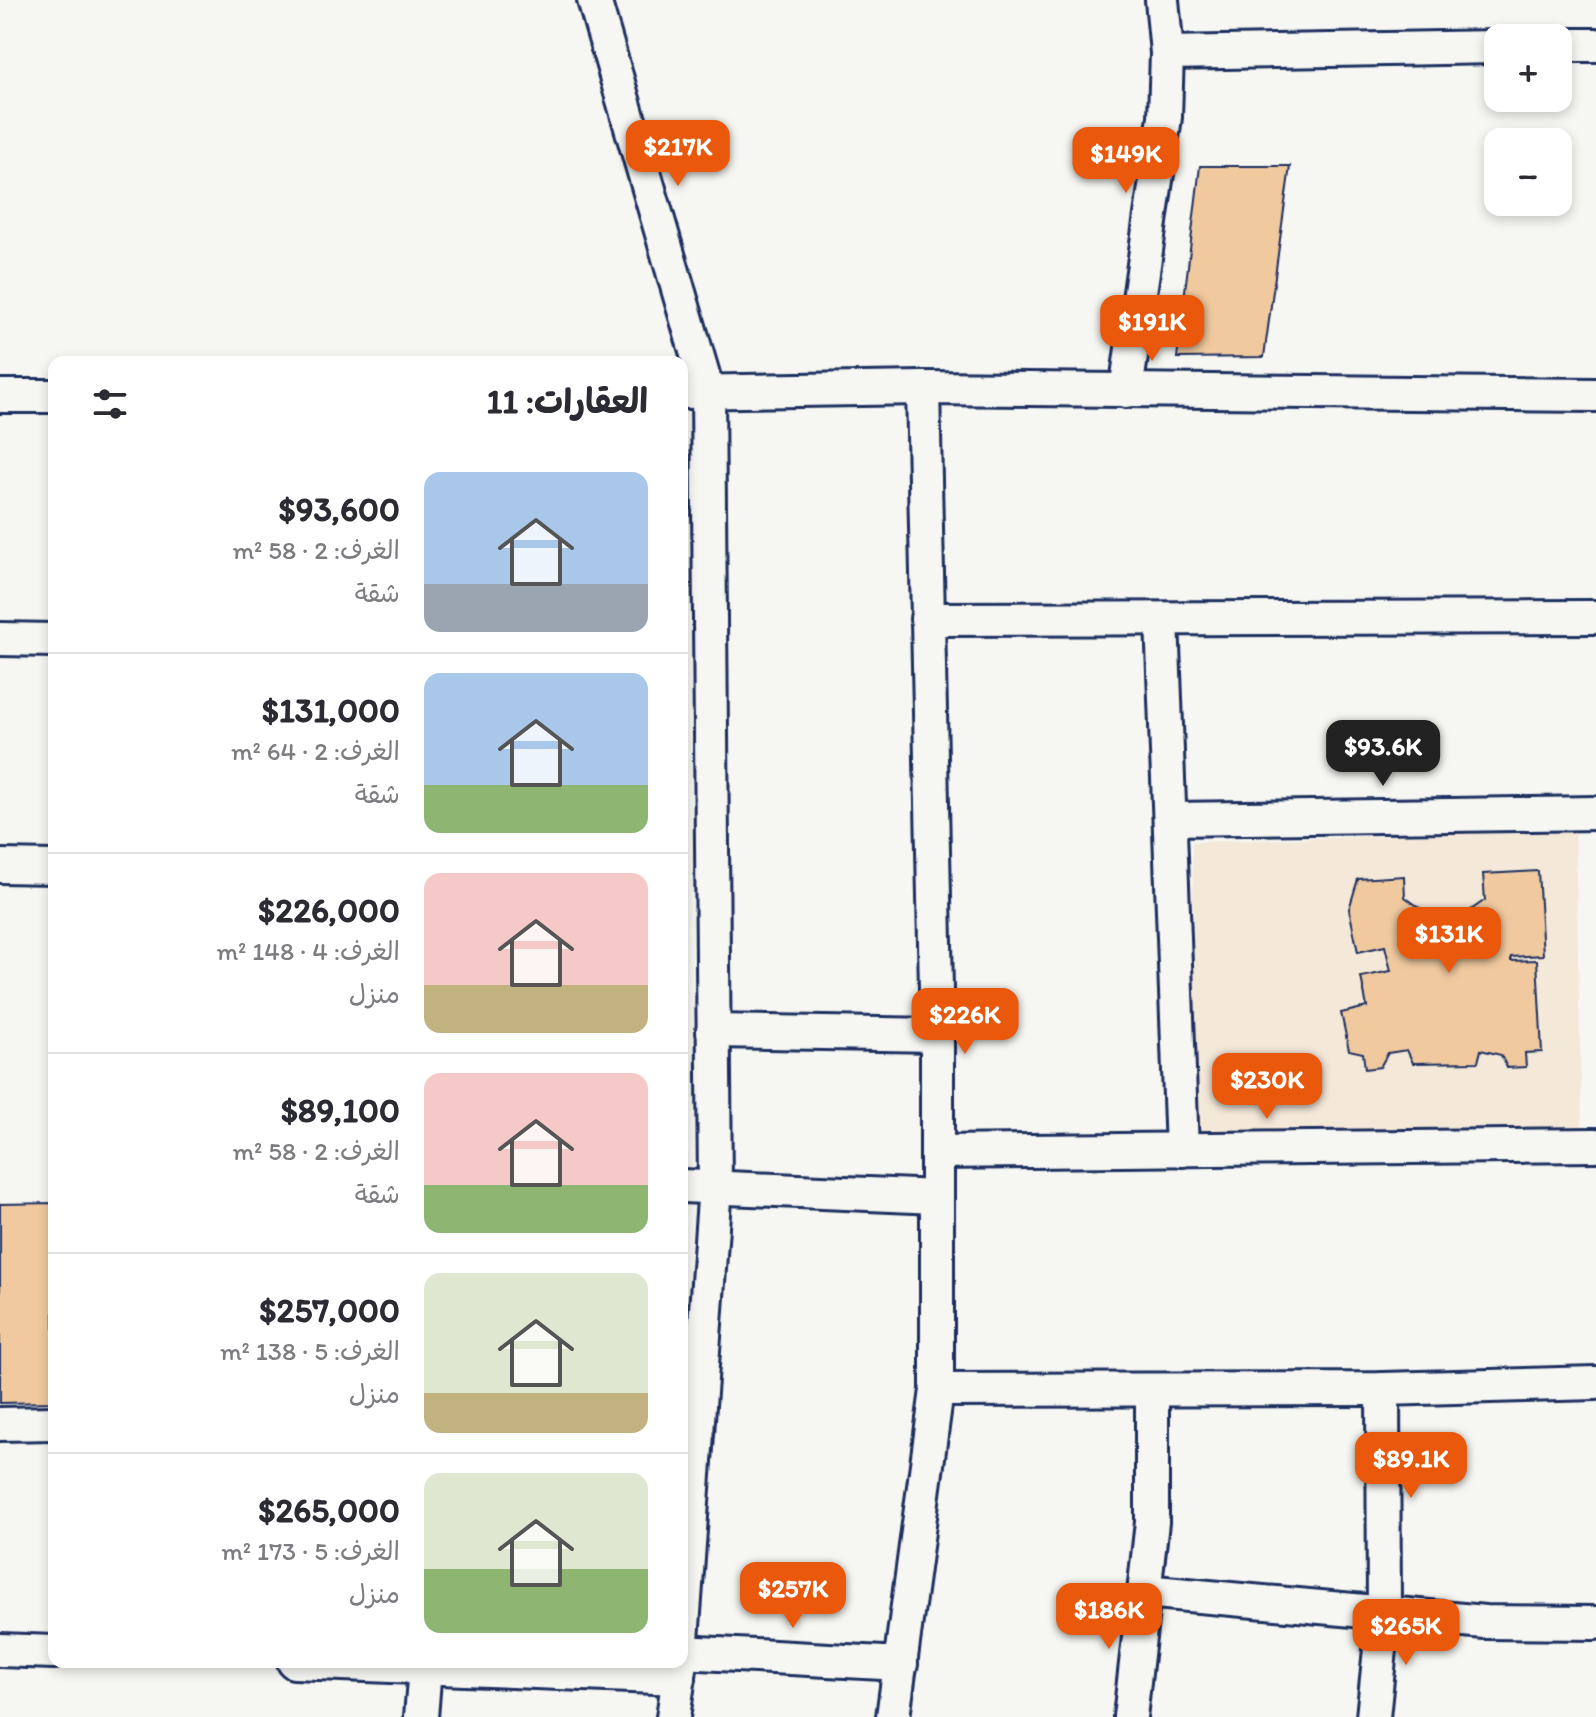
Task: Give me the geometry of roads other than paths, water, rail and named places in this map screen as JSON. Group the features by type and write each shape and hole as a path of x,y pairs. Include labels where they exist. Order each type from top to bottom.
{"street":[{"path":"594,0 686,356"},
{"path":"1126,391 1165,117 1167,53 1162,0"},
{"path":"1572,45 1596,45"},
{"path":"1167,53 1484,47"},
{"path":"688,365 695,392 696,638 713,1031 715,1186 690,1406 688,1464"},
{"path":"695,392 923,388 1596,395"},
{"path":"893,1717 937,1390 937,1035 923,388"},
{"path":"0,396 48,396"},
{"path":"927,619 1596,617"},
{"path":"1162,619 1182,1150"},
{"path":"0,639 48,640"},
{"path":"1171,819 1596,813"},
{"path":"0,866 48,867"},
{"path":"713,1031 937,1035"},
{"path":"938,1152 1596,1145"},
{"path":"688,1186 937,1197"},
{"path":"937,1390 1383,1389 1596,1383"},
{"path":"1373,1717 1384,1611 1383,1389"},
{"path":"1130,1717 1152,1522 1152,1390"},
{"path":"0,1424 48,1423"},
{"path":"1144,1591 1485,1622 1596,1623"},
{"path":"0,1650 48,1652"},
{"path":"688,1664 901,1664"},
{"path":"421,1717 425,1668"},
{"path":"673,1717 680,1668"}]}
